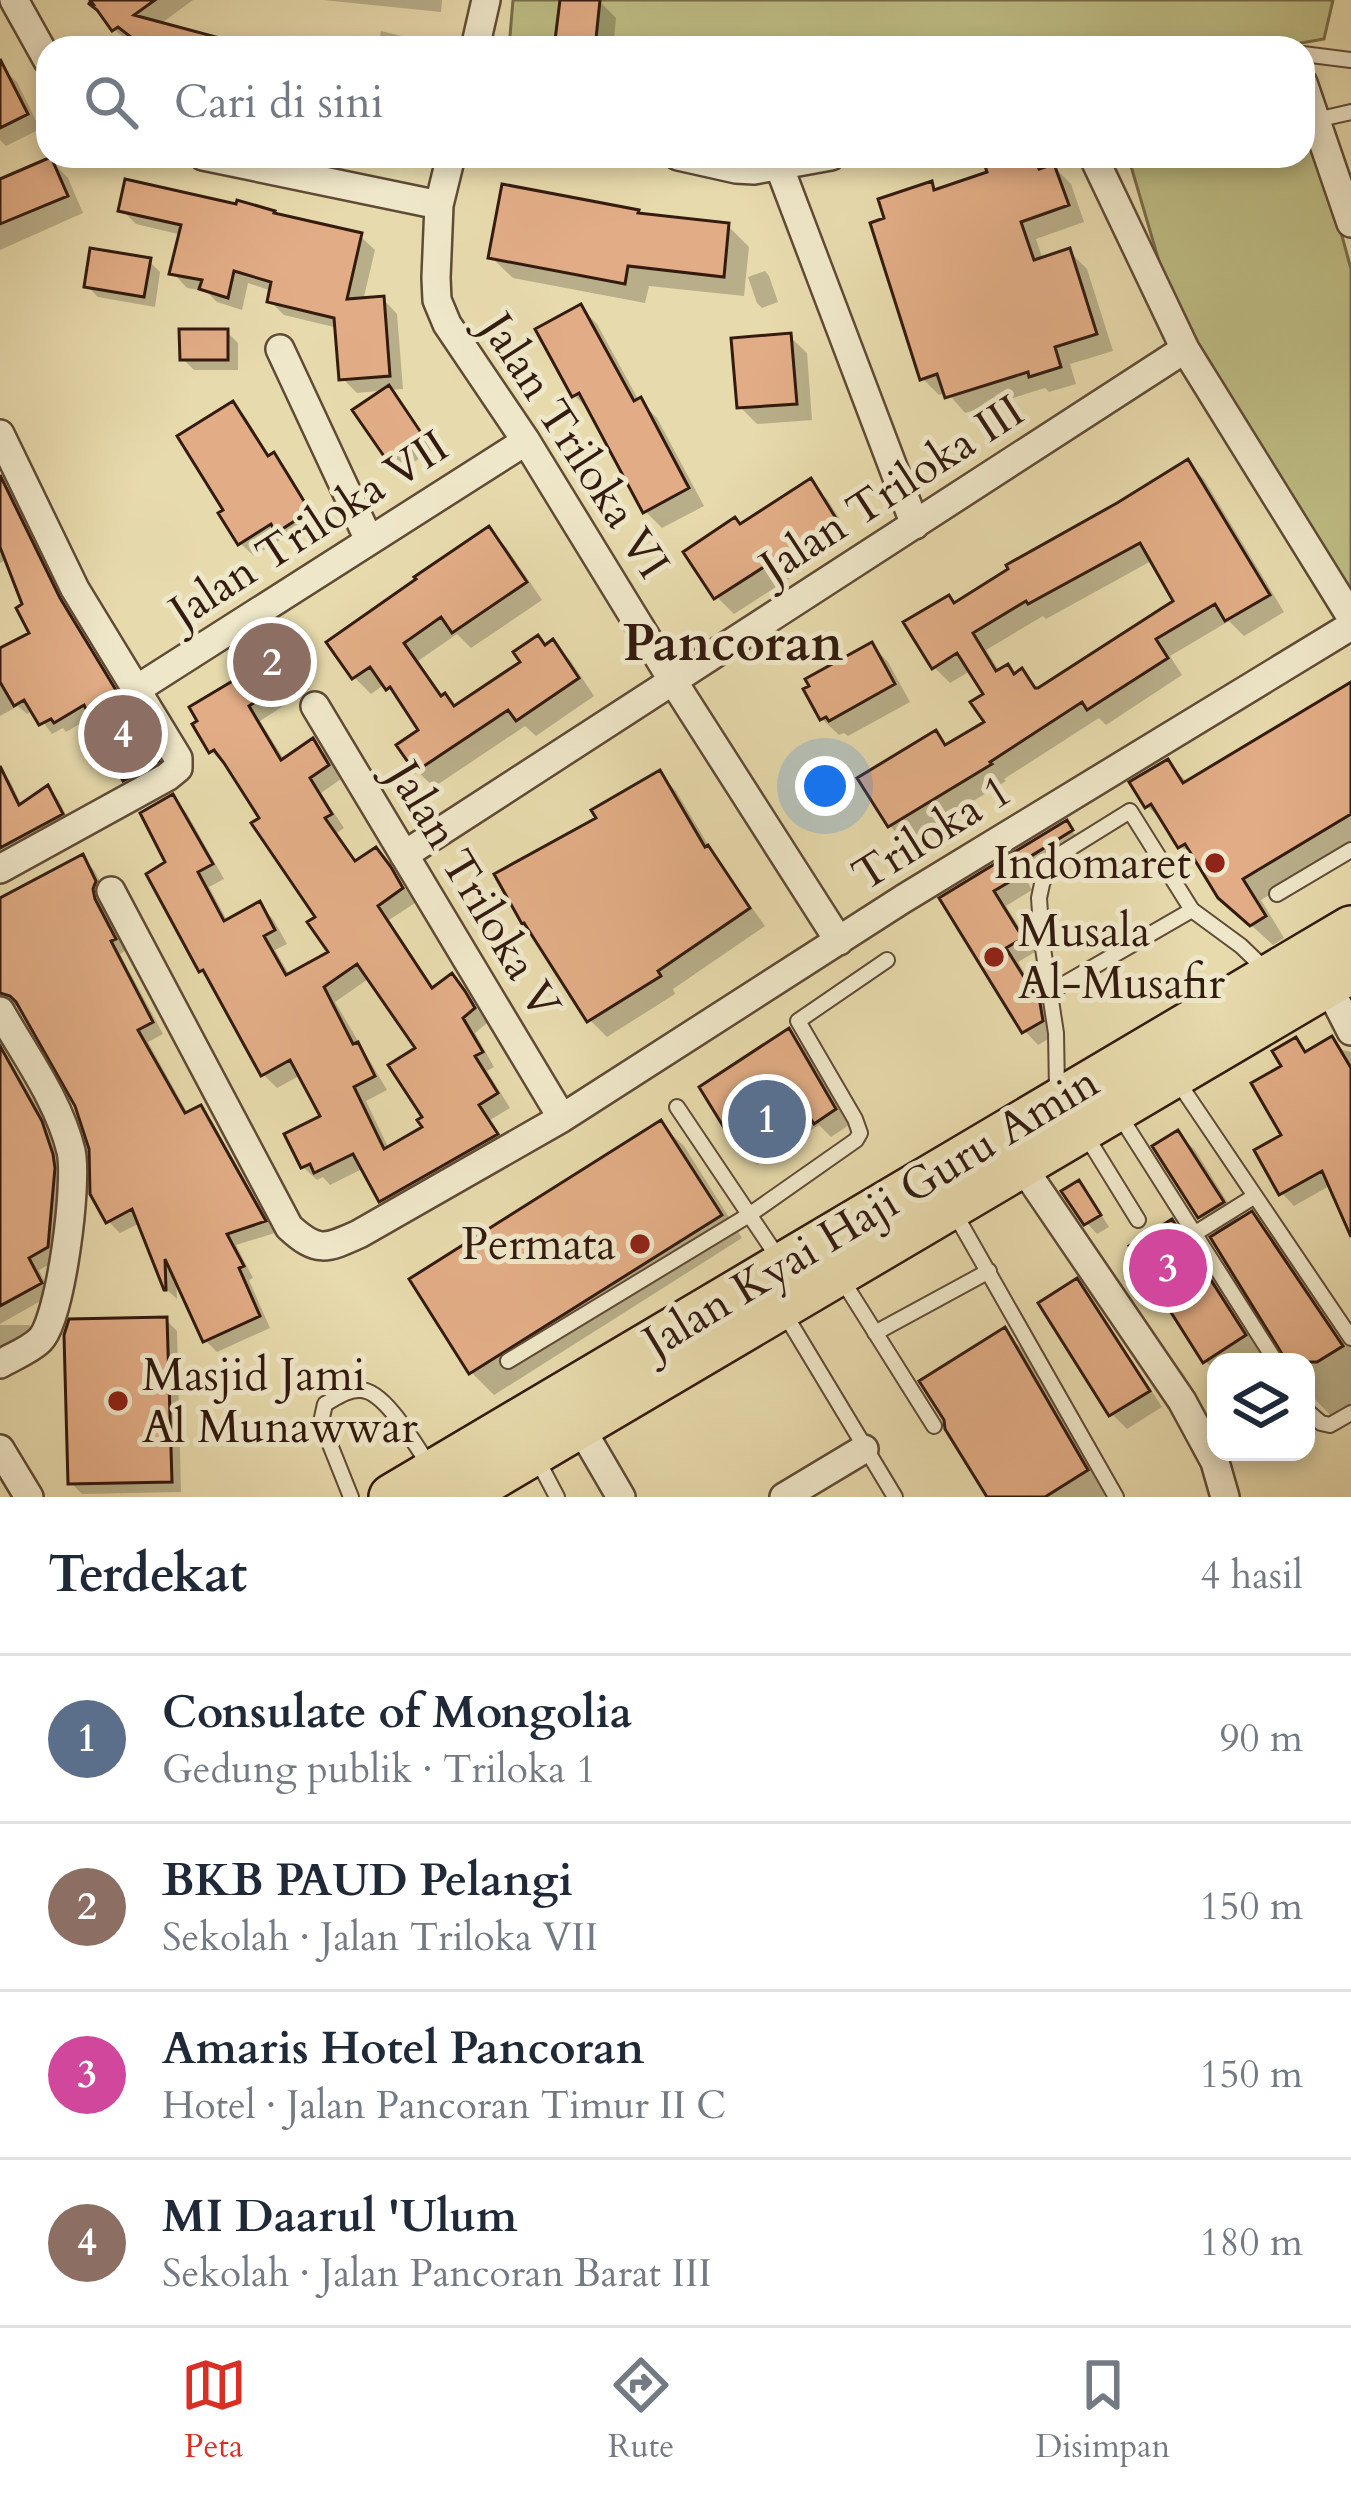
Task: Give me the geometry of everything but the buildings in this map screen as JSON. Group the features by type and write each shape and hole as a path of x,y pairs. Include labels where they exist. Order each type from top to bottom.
{"main road":[{"name":"Jalan Kyai Haji Guru Amin","path":"434,1469 533,1452 579,1425 778,1269 838,1274 1022,1166 1078,1107 1258,962 1351,929"},
{"name":"Jalan Kyai Haji Guru Amin","path":"392,1497 778,1269 1078,1107 1173,1075 1339,977"}],"street":[{"path":"14,0 36,39"},
{"path":"478,36 486,0"},
{"path":"1316,119 1351,224"},
{"path":"261,168 439,205"},
{"name":"Jalan Triloka VI","path":"448,168 439,205 437,300 447,324 526,440 839,941"},
{"path":"780,168 914,525"},
{"path":"1099,168 1185,350 1351,622"},
{"path":"280,349 369,540"},
{"name":"Jalan Triloka III","path":"404,855 1185,350"},
{"path":"0,434 74,590 178,758 178,768 167,778 0,869"},
{"name":"Jalan Triloka VII","path":"137,689 526,440"},
{"name":"Triloka 1","path":"111,891 282,1215 306,1243 329,1248 562,1118 1351,622"},
{"name":"Jalan Triloka V","path":"315,706 562,1118"},
{"path":"1339,977 1351,1031"},
{"path":"0,1011 57,1111 73,1173 64,1259 50,1317 41,1340 0,1364"},
{"path":"1022,1166 1182,1402 1215,1462 1225,1497"},
{"path":"579,1425 621,1497"},
{"path":"0,1449 29,1497"},
{"path":"784,1497 864,1449"}],"lane":[{"path":"1315,56 1351,60"},
{"path":"1316,119 1351,112"},
{"path":"1138,1220 1078,1107 1055,1033 1040,918 1046,870 1051,860 1130,811 1192,910 1258,962"},
{"path":"1277,894 1351,850"},
{"path":"1050,992 1192,910"},
{"path":"508,1361 749,1215 859,1137 855,1119 798,1021 887,960"},
{"path":"1173,1075 1351,1338"},
{"path":"676,1107 749,1215 864,1449 894,1497"},
{"path":"1078,1107 1194,1234 1270,1353"},
{"path":"1194,1234 1255,1196"},
{"path":"952,1207 1116,1497"},
{"path":"875,1333 989,1271"},
{"path":"838,1274 934,1426"},
{"path":"348,1492 320,1422 325,1404 348,1391 374,1393 434,1469"},
{"path":"1315,1418 1330,1425 1351,1413"},
{"path":"533,1452 557,1497"}],"shaded area":[{"path":"513,0 1333,0 1324,39 1315,41 1315,36 510,36"},
{"path":"1315,137 1351,269 1351,599 1199,397 1132,168 1315,168"}],"place":[{"name":"BKB PAUD Pelangi","path":"272,662"},
{"name":"MI Daarul 'Ulum","path":"123,734"},
{"name":"Indomaret","path":"1215,863"},
{"name":"Musala Al-Musafir","path":"994,957"},
{"name":"Consulate of Mongolia","path":"767,1119"},
{"name":"Permata","path":"640,1244"},
{"name":"Amaris Hotel Pancoran","path":"1168,1268"},
{"name":"Masjid Jami Al Munawwar","path":"118,1401"}],"district":[{"name":"Pancoran","path":"733,644"}]}
